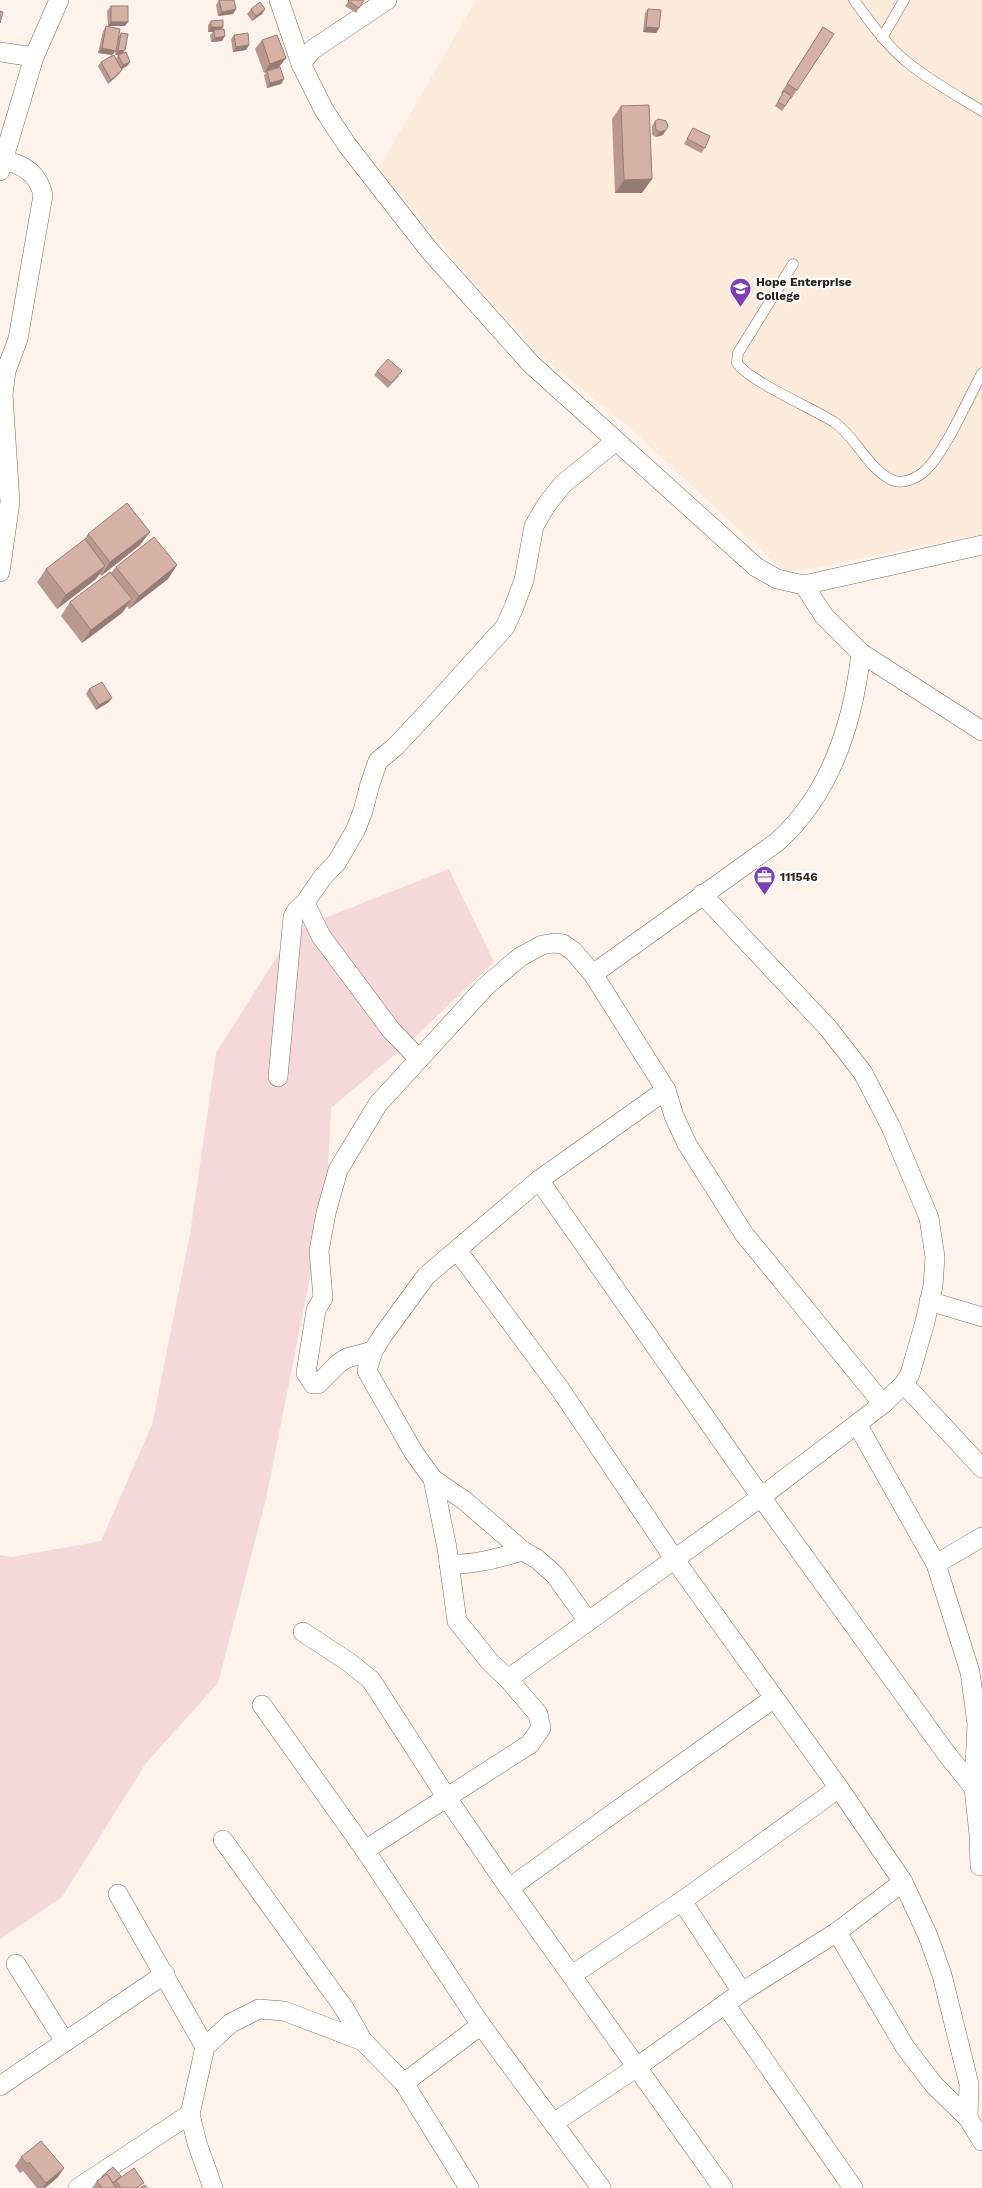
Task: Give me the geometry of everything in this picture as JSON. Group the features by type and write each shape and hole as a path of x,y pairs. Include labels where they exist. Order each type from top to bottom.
{"street":[{"path":"0,572 10,502 3,394 6,371 18,339 43,195 40,184 31,171 1,164 34,57 59,0"},
{"path":"279,0 301,64 324,110 347,145 429,250 531,364 756,567 777,580 804,585 982,545"},
{"path":"301,64 312,50 387,0"},
{"path":"0,52 34,57"},
{"path":"278,1076 293,917 296,910 304,903 336,862 355,830 363,811 378,761 395,747 505,626 524,580 534,526 547,504 563,484 616,441"},
{"path":"804,585 824,616 861,653 982,731"},
{"path":"593,974 777,842 794,827 820,790 844,737 856,692 861,653"},
{"path":"508,1679 762,1497 883,1404 904,1384 914,1361 929,1301 935,1257 929,1218 891,1127 863,1073 828,1028 702,894"},
{"path":"304,903 321,936 391,1030 418,1059"},
{"path":"373,1351 347,1358 339,1363 318,1384 313,1384 306,1373 316,1310 323,1298 319,1251 326,1213 338,1170 378,1104 486,986 520,957 542,945 554,943 563,944 573,951 593,974 666,1090 674,1116 687,1144 744,1234 883,1404"},
{"path":"588,1621 555,1575 537,1559 523,1551 465,1501 433,1479 414,1453 367,1371 373,1351 399,1310 426,1276 539,1180 666,1090"},
{"path":"539,1180 762,1497 940,1745 974,1788"},
{"path":"456,1250 560,1389 674,1560 839,1788 903,1882 928,1936 942,1975 968,2084 968,2118"},
{"path":"929,1301 982,1317"},
{"path":"904,1384 982,1468"},
{"path":"857,1424 936,1564 970,1672 977,1724 974,1788 980,1866"},
{"path":"365,1850 530,1744 541,1728 538,1714 508,1679 490,1662 457,1621 449,1564 433,1479"},
{"path":"936,1564 982,1537"},
{"path":"449,1564 483,1561 523,1551"},
{"path":"303,1632 350,1663 371,1680 447,1798 509,1888 723,2188"},
{"path":"509,1888 774,1698"},
{"path":"262,1705 365,1850 481,2024 555,2122 601,2188"},
{"path":"572,1975 682,1901 839,1788"},
{"path":"222,1840 344,2008 363,2041 404,2083 469,2188"},
{"path":"555,2122 637,2067 742,1992 837,1932 903,1882"},
{"path":"118,1894 205,2047"},
{"path":"682,1901 742,1992"},
{"path":"837,1932 905,2047 934,2085 968,2118 982,2141"},
{"path":"16,1964 65,2042"},
{"path":"0,2086 165,1974"},
{"path":"725,2004 853,2188"},
{"path":"214,2188 196,2144 190,2114 205,2047 231,2023 259,2009 284,2011 363,2041"},
{"path":"404,2083 481,2024"},
{"path":"78,2188 190,2114"}],"lane":[{"path":"854,0 882,38 905,61 933,82 982,111"},
{"path":"882,38 904,0"},
{"path":"793,264 738,353 737,363 750,374 835,423 852,439 878,470 891,480 900,482 910,480 927,469 948,436 982,373"}],"shaded area":[{"name":"Hope Enterprise College","path":"476,0 982,0 982,534 786,573 630,428 538,353 457,263 379,168"},
{"path":"449,869 494,962 404,1047 331,1108 327,1192 266,1499 218,1683 146,1763 62,1897 0,1939 0,1555 12,1557 101,1541 152,1425 190,1234 216,1053 294,930"}],"building":[{"path":"219,0 234,0 236,9 222,12"},
{"path":"349,0 364,0 359,8"},
{"path":"260,2 265,9 256,16 251,9"},
{"path":"111,6 128,6 128,22 111,22"},
{"path":"648,9 661,10 659,28 646,27"},
{"path":"0,11 3,12 0,23"},
{"path":"223,20 223,27 211,27 211,21"},
{"path":"106,26 120,29 116,51 102,48"},
{"path":"823,27 834,34 797,90 787,84"},
{"path":"224,29 225,36 215,38 214,30"},
{"path":"121,33 128,34 125,50 118,51"},
{"path":"248,33 249,45 236,47 234,35"},
{"path":"277,35 286,58 270,64 262,40"},
{"path":"126,52 130,62 123,65 118,55"},
{"path":"114,55 122,70 111,80 101,62"},
{"path":"280,67 284,79 270,83 267,71"},
{"path":"784,91 791,96 785,106 778,102"},
{"path":"649,105 652,179 624,180 621,106"},
{"path":"659,119 666,121 668,126 666,130 660,132 656,130 655,121"},
{"path":"693,128 710,136 705,148 687,139"},
{"path":"388,359 402,371 391,383 377,371"},
{"path":"127,503 150,532 110,562 88,534"},
{"path":"154,537 177,565 139,596 116,567"},
{"path":"85,539 105,566 66,595 46,569"},
{"path":"110,572 132,599 91,630 70,602"},
{"path":"102,682 112,698 99,705 89,689"},
{"path":"41,2141 64,2168 46,2183 29,2162 27,2164 21,2157"},
{"path":"113,2167 121,2176 113,2183 107,2174 102,2176"},
{"path":"134,2168 144,2183 136,2188 121,2188 116,2181"},
{"path":"107,2174 116,2188 102,2188 97,2181"}],"place":[{"name":"Hope Enterprise College","path":"740,308"},
{"name":"111546","path":"764,896"}]}
